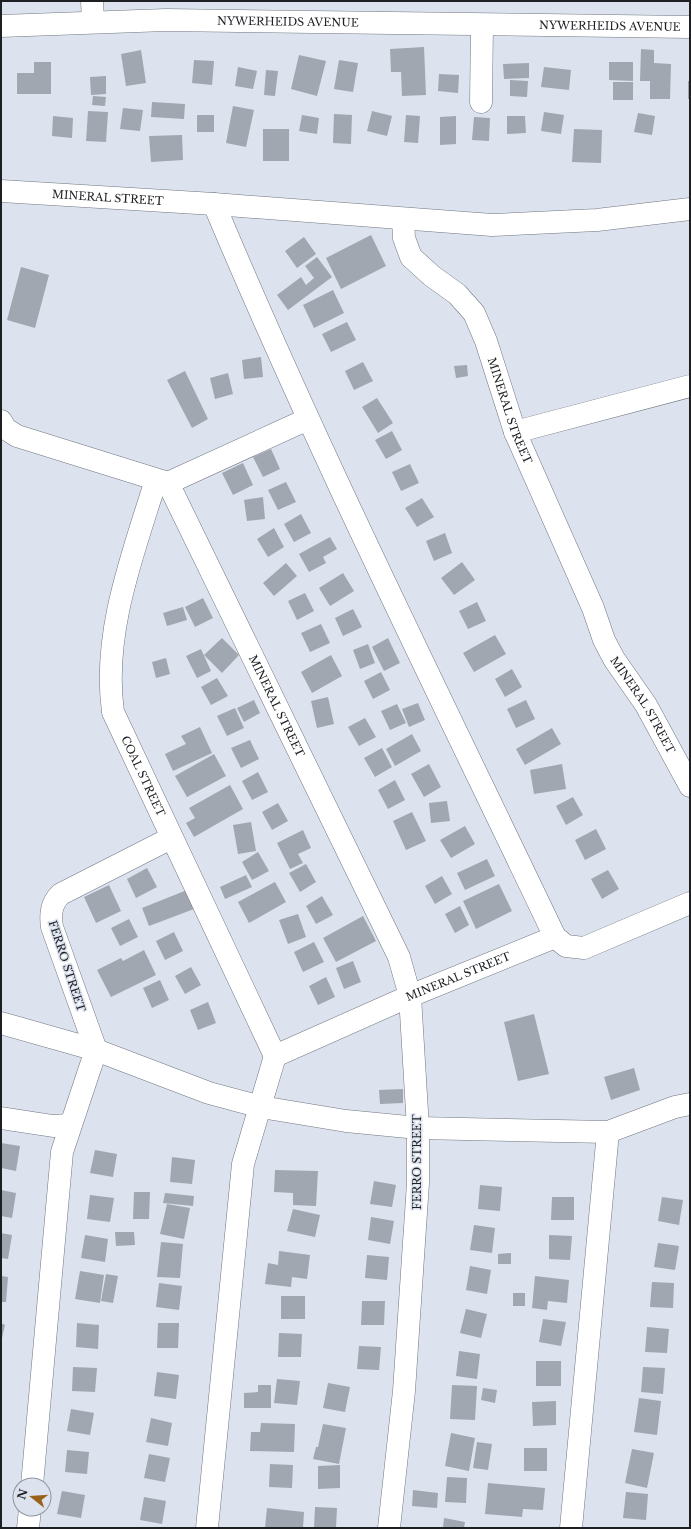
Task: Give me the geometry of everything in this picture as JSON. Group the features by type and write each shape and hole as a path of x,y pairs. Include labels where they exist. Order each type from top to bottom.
{"street":[{"name":"NYWERHEIDS AVENUE","path":"1,26 92,11 278,20 482,25 690,27"},
{"path":"481,102 482,25"},
{"name":"MINERAL STREET","path":"1,191 214,204 403,219 404,238 411,257 432,276 457,294 474,313 486,341 515,432 593,608 604,640 614,659 646,705 690,786"},
{"path":"214,204 255,302 308,419 555,937 566,946 584,948 690,903"},
{"path":"403,219 492,225 527,224 597,220 690,209"},
{"path":"515,432 690,386"},
{"path":"1,421 6,429 17,436 162,481 308,419"},
{"name":"MINERAL STREET","path":"162,481 399,957 410,996 555,937"},
{"name":"COAL STREET","path":"162,481 122,596 113,646 110,688 113,712 171,838 275,1056"},
{"name":"FERRO STREET","path":"104,1053 52,927 50,915 52,906 61,894 171,838"},
{"path":"208,1528 243,1164 275,1056 410,996"},
{"name":"FERRO STREET","path":"389,1528 404,1383 417,1198 418,1128 410,996"},
{"path":"1,1023 104,1053 209,1093 261,1107 346,1121 418,1128 608,1132 675,1107 690,1104"},
{"path":"33,1477 62,1152 70,1125 104,1053"},
{"path":"1,1118 53,1126 70,1125"},
{"path":"571,1528 608,1132"},
{"path":"28,1528 29,1517"}],"building":[{"path":"424,47 426,95 402,96 401,72 391,72 390,49"},
{"path":"641,49 654,50 654,63 671,64 670,99 650,99 650,81 640,81"},
{"path":"141,50 146,83 126,86 121,54"},
{"path":"299,55 326,61 317,96 291,89"},
{"path":"194,60 214,61 212,85 192,83"},
{"path":"339,60 358,63 353,92 334,89"},
{"path":"34,62 51,62 51,94 17,94 17,73 34,73"},
{"path":"609,62 633,62 633,81 609,80"},
{"path":"529,63 529,78 504,79 503,64"},
{"path":"238,67 257,71 253,89 235,86"},
{"path":"544,67 571,70 569,90 541,87"},
{"path":"266,70 278,71 275,96 264,95"},
{"path":"439,74 459,75 458,93 438,91"},
{"path":"106,76 106,94 91,95 90,77"},
{"path":"510,80 528,81 527,97 510,96"},
{"path":"688,81 690,81 690,99 688,99"},
{"path":"613,82 633,82 633,100 613,100"},
{"path":"93,96 106,97 105,106 92,105"},
{"path":"152,102 185,104 184,119 151,117"},
{"path":"233,106 254,110 246,147 226,143"},
{"path":"123,108 143,110 140,131 120,129"},
{"path":"88,111 108,112 106,142 86,141"},
{"path":"372,111 392,116 387,136 367,131"},
{"path":"544,112 564,115 561,134 541,131"},
{"path":"638,113 655,116 652,135 634,132"},
{"path":"334,114 352,115 351,144 333,143"},
{"path":"197,115 214,115 214,132 197,132"},
{"path":"302,115 319,118 317,134 299,131"},
{"path":"406,115 420,116 418,143 404,142"},
{"path":"53,116 73,118 72,138 52,136"},
{"path":"456,116 456,144 440,145 440,117"},
{"path":"507,116 525,116 526,133 507,134"},
{"path":"474,117 490,118 489,141 472,140"},
{"path":"263,129 289,129 289,161 263,161"},
{"path":"574,129 602,130 601,163 572,162"},
{"path":"182,135 183,160 151,162 149,136"},
{"path":"371,235 386,266 341,289 326,258"},
{"path":"304,237 316,254 297,268 285,251"},
{"path":"317,257 332,277 288,310 277,295 301,277 306,285 314,278 305,266"},
{"path":"21,267 49,275 35,328 7,320"},
{"path":"333,290 344,313 314,328 303,305"},
{"path":"347,322 356,340 331,352 322,334"},
{"path":"261,357 263,377 244,379 242,360"},
{"path":"363,362 373,381 354,390 345,371"},
{"path":"467,365 468,376 456,378 454,366"},
{"path":"185,371 208,419 192,428 167,380"},
{"path":"228,373 233,394 215,399 210,378"},
{"path":"377,398 393,423 378,433 362,407"},
{"path":"392,431 402,450 386,459 375,440"},
{"path":"271,449 280,469 263,477 253,457"},
{"path":"243,463 253,485 233,495 222,473"},
{"path":"410,464 419,483 401,491 392,472"},
{"path":"286,482 296,502 278,510 268,490"},
{"path":"263,497 265,519 247,521 244,500"},
{"path":"422,498 434,517 417,527 405,508"},
{"path":"301,514 311,533 294,542 284,524"},
{"path":"274,528 284,547 268,557 257,539"},
{"path":"445,533 452,553 434,561 426,541"},
{"path":"330,537 337,549 323,557 326,563 309,572 299,554"},
{"path":"462,562 475,580 454,595 441,578"},
{"path":"286,563 297,576 274,596 263,583"},
{"path":"343,573 354,591 330,606 319,588"},
{"path":"305,593 314,611 297,620 288,601"},
{"path":"203,598 213,618 195,627 185,607"},
{"path":"477,602 486,621 468,629 459,611"},
{"path":"183,607 187,620 167,626 163,613"},
{"path":"353,609 362,627 343,636 335,618"},
{"path":"321,624 330,643 310,652 301,633"},
{"path":"495,635 506,654 474,672 463,653"},
{"path":"222,638 239,655 222,673 204,655"},
{"path":"388,638 400,663 384,671 372,647"},
{"path":"368,644 375,663 360,669 353,650"},
{"path":"201,649 211,671 197,678 186,656"},
{"path":"331,655 342,676 312,693 301,672"},
{"path":"166,658 170,674 156,678 152,662"},
{"path":"512,669 522,687 505,697 495,679"},
{"path":"381,672 390,690 373,699 364,681"},
{"path":"217,678 228,696 211,705 201,687"},
{"path":"328,697 334,724 317,728 311,701"},
{"path":"254,700 260,713 244,722 237,708"},
{"path":"526,700 535,719 516,728 507,709"},
{"path":"418,703 425,720 409,727 402,709"},
{"path":"397,704 406,723 390,730 381,711"},
{"path":"235,708 244,728 227,736 217,716"},
{"path":"365,718 376,737 359,746 348,727"},
{"path":"200,727 212,753 173,771 165,754 186,744 181,736"},
{"path":"552,728 561,744 525,765 516,749"},
{"path":"412,734 421,751 395,766 386,749"},
{"path":"250,740 259,759 241,768 231,748"},
{"path":"382,748 392,767 375,777 364,758"},
{"path":"214,754 226,776 187,797 175,776"},
{"path":"429,764 441,787 424,797 411,774"},
{"path":"562,764 566,789 534,794 530,770"},
{"path":"258,772 268,792 252,800 242,781"},
{"path":"395,780 405,800 388,809 378,790"},
{"path":"230,785 243,809 194,837 186,823 195,818 189,808"},
{"path":"573,797 583,815 566,825 556,806"},
{"path":"447,801 450,821 431,823 429,803"},
{"path":"278,803 288,821 272,830 262,812"},
{"path":"412,812 426,841 406,850 393,821"},
{"path":"251,822 256,851 238,854 233,825"},
{"path":"465,826 475,844 451,858 440,840"},
{"path":"596,829 606,849 585,860 575,840"},
{"path":"303,830 311,848 298,854 303,863 290,869 277,843"},
{"path":"258,852 269,871 252,880 242,862"},
{"path":"487,859 495,876 465,890 457,873"},
{"path":"306,864 316,882 300,892 289,873"},
{"path":"147,868 157,887 136,898 127,879"},
{"path":"608,870 619,889 602,899 591,879"},
{"path":"246,875 252,887 225,899 220,887"},
{"path":"442,876 452,894 435,904 425,886"},
{"path":"275,882 286,902 249,923 238,902"},
{"path":"499,884 512,911 476,929 463,901"},
{"path":"109,885 121,911 96,923 84,897"},
{"path":"187,890 194,909 149,926 142,908"},
{"path":"322,896 333,915 316,924 306,906"},
{"path":"460,906 469,925 455,933 445,914"},
{"path":"298,914 306,937 288,944 279,920"},
{"path":"363,916 376,941 336,962 323,938"},
{"path":"129,919 138,937 120,946 111,928"},
{"path":"174,932 183,951 165,960 156,941"},
{"path":"314,942 324,962 303,972 294,952"},
{"path":"144,950 156,975 111,997 97,970 121,958 123,961"},
{"path":"353,961 361,982 344,989 336,968"},
{"path":"191,967 201,985 185,994 175,976"},
{"path":"326,977 335,997 318,1005 309,986"},
{"path":"160,980 169,1000 152,1008 143,988"},
{"path":"208,1002 216,1023 198,1030 190,1010"},
{"path":"534,1014 549,1074 518,1081 504,1022"},
{"path":"634,1068 640,1090 611,1100 604,1077"},
{"path":"403,1089 403,1103 380,1104 379,1090"},
{"path":"1,1143 20,1146 16,1171 1,1168"},
{"path":"95,1150 117,1154 113,1177 90,1173"},
{"path":"172,1157 195,1160 192,1184 170,1182"},
{"path":"275,1170 318,1171 316,1206 293,1205 293,1193 274,1192"},
{"path":"374,1181 396,1185 392,1207 370,1204"},
{"path":"480,1185 502,1187 500,1211 478,1209"},
{"path":"1,1190 16,1193 12,1218 1,1216"},
{"path":"134,1192 150,1192 149,1219 133,1219"},
{"path":"165,1193 194,1196 193,1206 163,1203"},
{"path":"90,1195 114,1198 110,1222 87,1219"},
{"path":"552,1197 574,1197 574,1220 551,1220"},
{"path":"662,1197 683,1200 679,1225 658,1221"},
{"path":"167,1204 190,1208 184,1239 160,1234"},
{"path":"293,1209 320,1215 315,1237 287,1231"},
{"path":"371,1217 394,1221 390,1244 368,1240"},
{"path":"474,1225 495,1228 492,1253 470,1250"},
{"path":"115,1232 134,1232 135,1245 116,1246"},
{"path":"1,1233 12,1235 8,1259 1,1258"},
{"path":"85,1235 108,1239 105,1262 81,1258"},
{"path":"549,1235 572,1236 570,1260 549,1259"},
{"path":"161,1242 183,1244 180,1278 157,1277"},
{"path":"658,1243 679,1246 675,1270 654,1267"},
{"path":"279,1251 310,1255 307,1279 292,1277 291,1287 265,1284 268,1263 278,1265"},
{"path":"511,1253 511,1264 498,1264 498,1254"},
{"path":"367,1255 389,1257 387,1280 365,1278"},
{"path":"470,1266 491,1270 487,1294 466,1290"},
{"path":"80,1271 104,1275 100,1303 75,1299"},
{"path":"106,1274 118,1276 113,1303 101,1301"},
{"path":"1,1276 8,1277 6,1302 1,1302"},
{"path":"535,1276 569,1280 567,1303 548,1301 547,1310 532,1308"},
{"path":"652,1282 674,1283 673,1308 650,1307"},
{"path":"159,1283 182,1286 179,1310 156,1307"},
{"path":"513,1293 525,1293 525,1306 513,1306"},
{"path":"281,1296 305,1296 305,1319 281,1319"},
{"path":"362,1301 385,1301 384,1325 361,1325"},
{"path":"466,1309 487,1314 481,1338 460,1333"},
{"path":"543,1319 566,1322 561,1346 539,1342"},
{"path":"1,1323 5,1325 2,1338 1,1338"},
{"path":"77,1323 99,1325 98,1349 76,1347"},
{"path":"158,1323 179,1323 178,1348 157,1348"},
{"path":"647,1327 669,1329 667,1353 645,1352"},
{"path":"279,1333 302,1334 301,1357 278,1357"},
{"path":"359,1346 381,1347 379,1370 357,1369"},
{"path":"459,1351 480,1354 477,1379 456,1376"},
{"path":"536,1361 561,1361 561,1386 536,1386"},
{"path":"73,1367 97,1368 95,1392 72,1391"},
{"path":"643,1367 665,1368 663,1394 641,1392"},
{"path":"157,1372 179,1375 176,1399 154,1396"},
{"path":"277,1379 300,1381 297,1405 274,1403"},
{"path":"328,1383 350,1387 345,1412 323,1408"},
{"path":"258,1385 271,1385 271,1408 244,1408 244,1393 258,1392"},
{"path":"452,1385 477,1386 475,1420 450,1419"},
{"path":"483,1388 497,1390 495,1403 481,1400"},
{"path":"639,1398 661,1401 657,1435 634,1432"},
{"path":"556,1401 556,1425 533,1426 532,1402"},
{"path":"71,1409 94,1413 90,1435 67,1431"},
{"path":"151,1418 172,1423 168,1446 146,1442"},
{"path":"261,1423 295,1424 294,1452 250,1451 251,1432 260,1432"},
{"path":"323,1424 346,1428 339,1464 313,1459 316,1447 318,1447"},
{"path":"451,1433 475,1438 469,1471 445,1466"},
{"path":"477,1442 492,1444 488,1470 473,1468"},
{"path":"524,1448 547,1448 547,1471 524,1471"},
{"path":"632,1449 654,1453 647,1488 625,1483"},
{"path":"67,1450 89,1452 87,1474 65,1472"},
{"path":"149,1454 170,1458 165,1482 144,1478"},
{"path":"270,1464 293,1465 292,1488 269,1487"},
{"path":"340,1465 340,1488 318,1489 318,1466"},
{"path":"447,1477 467,1478 466,1503 445,1502"},
{"path":"488,1483 545,1488 543,1510 523,1509 522,1517 485,1514"},
{"path":"413,1490 438,1493 437,1508 412,1506"},
{"path":"62,1491 85,1495 81,1518 57,1514"},
{"path":"626,1492 648,1494 646,1520 623,1518"},
{"path":"144,1497 166,1501 162,1524 140,1520"},
{"path":"315,1507 337,1508 336,1528 314,1528"},
{"path":"267,1508 304,1512 303,1528 265,1528"},
{"path":"444,1518 465,1522 464,1528 443,1528"}]}
